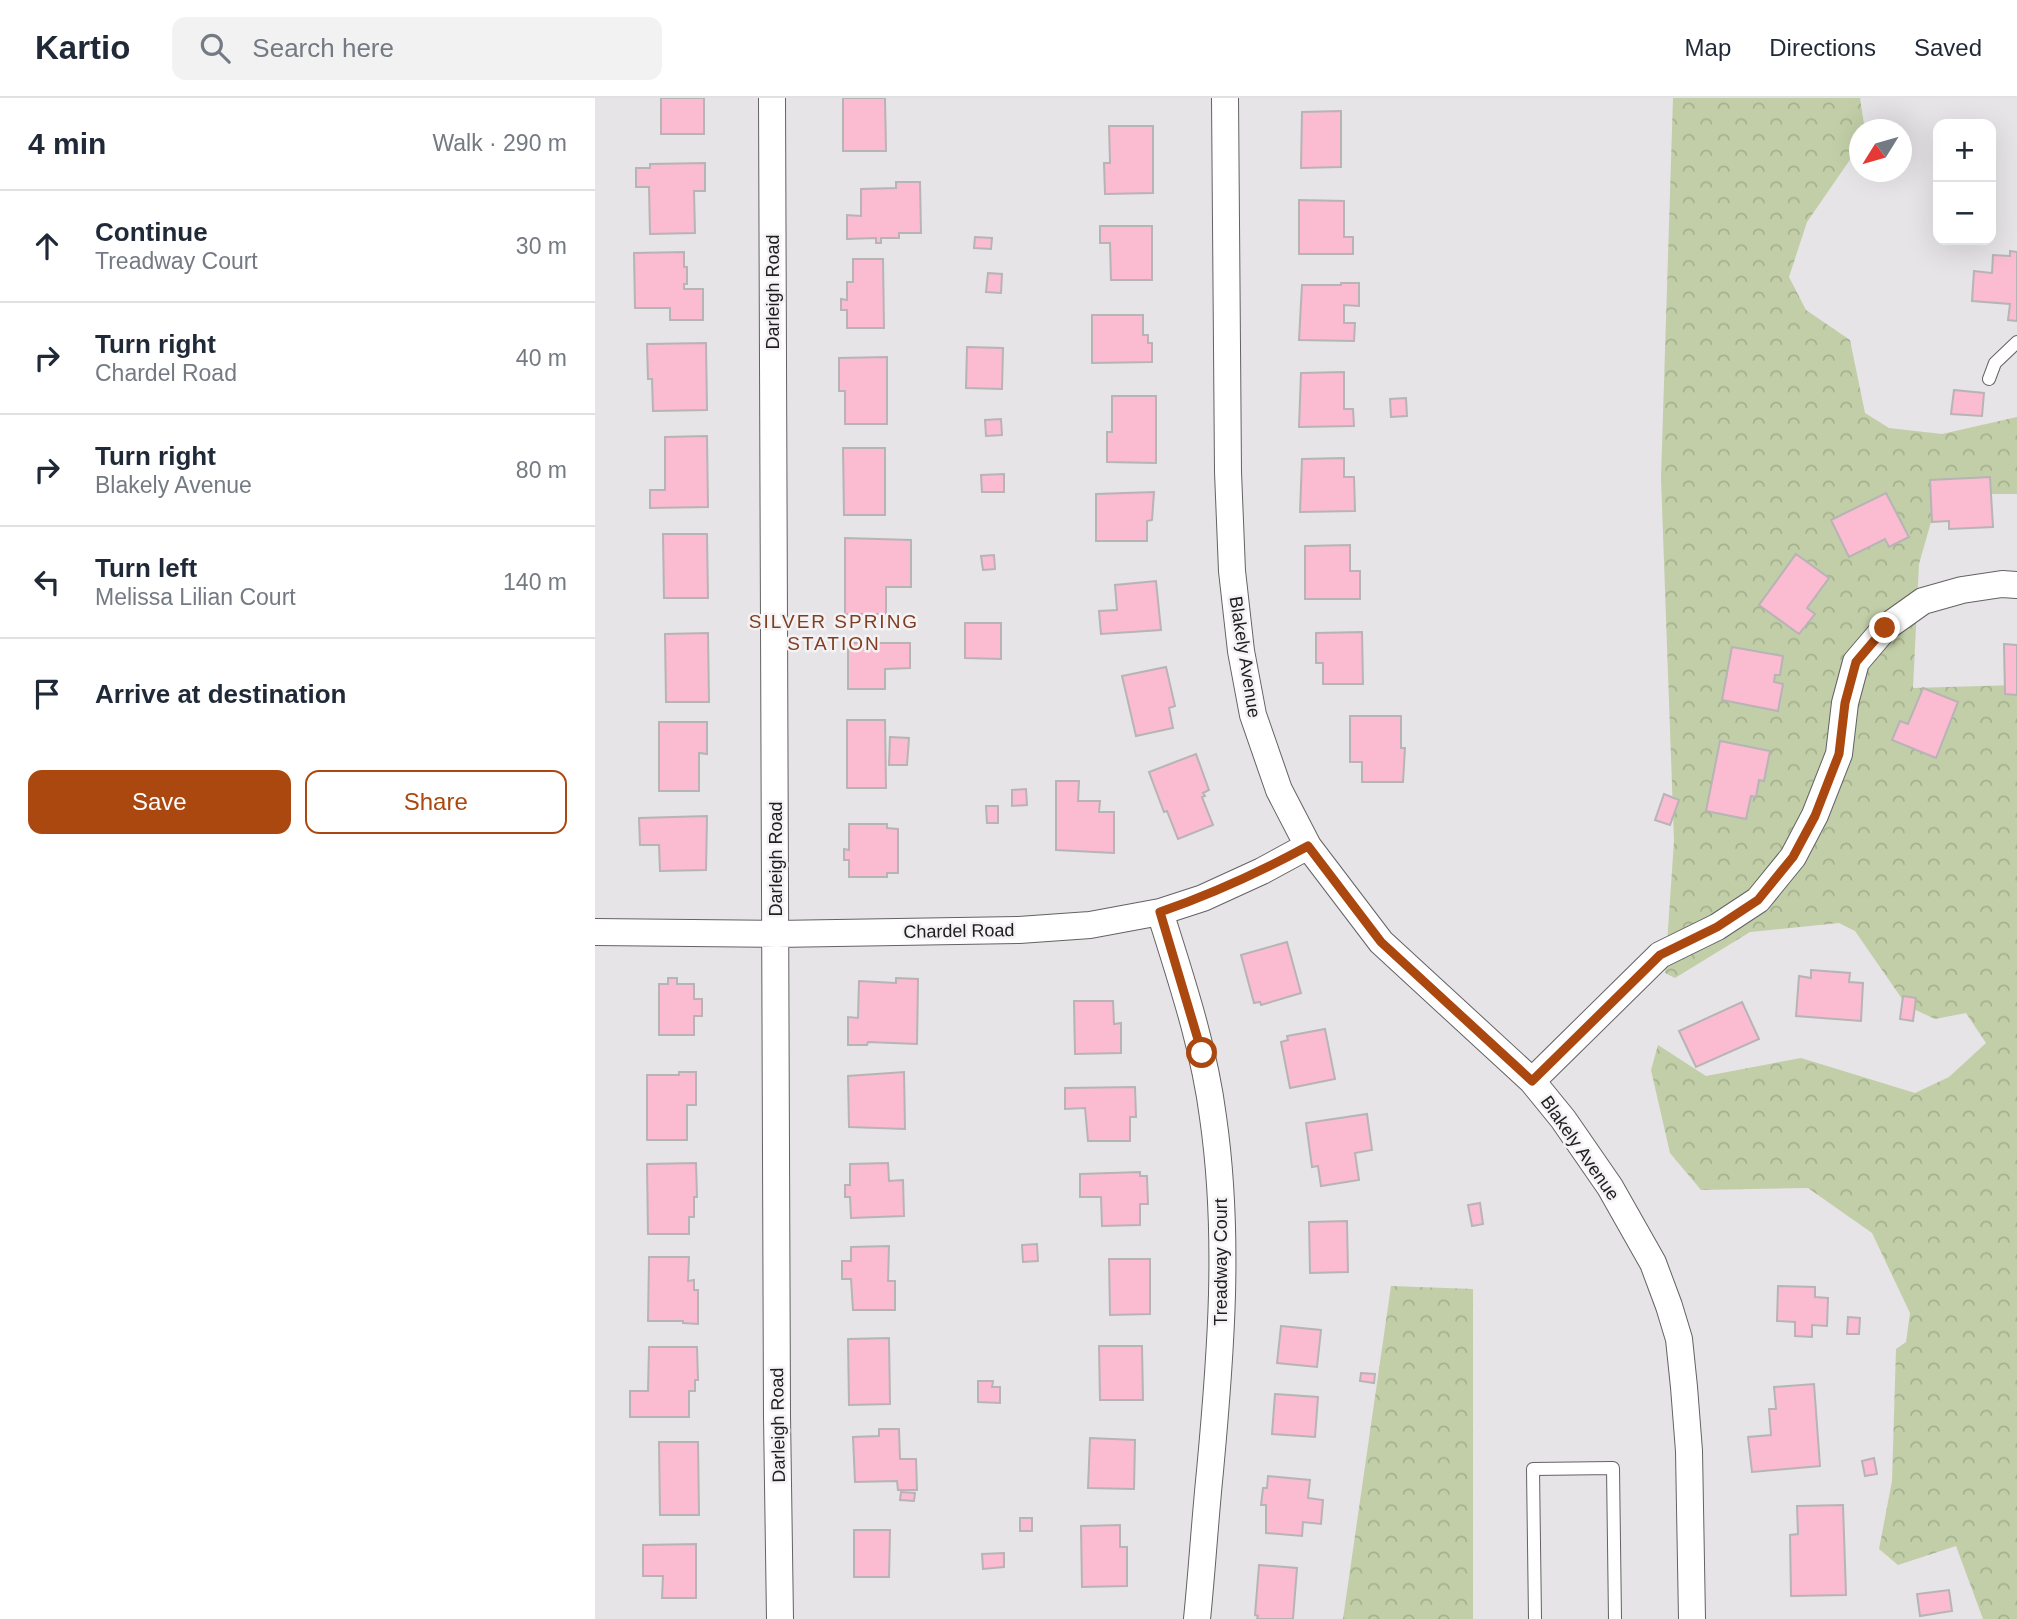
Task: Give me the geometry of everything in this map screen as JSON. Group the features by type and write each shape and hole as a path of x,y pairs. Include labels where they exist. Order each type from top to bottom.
{"street":[{"name":"Darleigh Road","path":"772,98 780,1619"},
{"name":"Blakely Avenue","path":"1225,98 1232,571 1241,651 1253,715 1279,790 1308,846 1381,942 1532,1081 1563,1119 1611,1187 1653,1263 1679,1339 1687,1425 1692,1619"},
{"path":"1532,1081 1660,955 1717,927 1758,900 1793,857 1815,816 1839,754 1845,703 1856,662 1885,628 1923,601 1962,590 2003,584 2017,585"},
{"name":"Chardel Road","path":"595,932 776,934 1019,930 1090,925 1160,912 1203,898 1308,846"},
{"name":"Treadway Court","path":"1160,912 1202,1053 1213,1116 1221,1189 1221,1353 1197,1619"}],"lane":[{"path":"1989,379 1996,363 2017,342"},
{"path":"1535,1619 1533,1469 1600,1468 1613,1468 1615,1619"}],"green space":[{"path":"1673,98 1860,98 1863,119 1849,119 1849,161 1807,222 1789,277 1806,310 1850,340 1865,413 1889,428 1942,434 2017,417 2017,494 1961,494 1933,515 1919,564 1913,688 2017,685 2017,1619 1983,1619 1956,1546 1898,1565 1879,1549 1892,1481 1896,1349 1906,1342 1910,1313 1872,1233 1808,1188 1701,1190 1670,1153 1651,1070 1658,1045 1706,1076 1801,1058 1915,1093 1949,1077 1986,1043 1966,1013 1935,1019 1907,1006 1855,931 1839,923 1750,932 1675,978 1665,973 1674,841 1661,478"},
{"path":"1391,1286 1473,1289 1473,1619 1343,1619"}],"building":[{"path":"661,98 704,98 704,134 661,134"},
{"path":"843,98 885,98 886,151 843,151"},
{"path":"1341,111 1341,167 1301,168 1302,112"},
{"path":"1109,126 1153,126 1153,193 1105,194 1104,163 1110,163"},
{"path":"705,163 705,191 694,191 695,233 650,234 649,187 636,187 636,168 650,168 650,164"},
{"path":"896,182 920,182 921,233 899,233 899,238 881,238 881,243 876,243 876,238 847,239 847,215 861,216 861,189 896,188"},
{"path":"1299,200 1344,201 1344,237 1353,237 1353,254 1299,254"},
{"path":"1100,226 1152,226 1152,280 1111,280 1110,243 1100,243"},
{"path":"975,237 992,238 991,249 974,248"},
{"path":"2010,251 2017,252 2017,321 2008,320 2010,304 1972,301 1974,271 1992,273 1993,255 2010,256"},
{"path":"684,252 687,284 684,284 684,289 703,289 703,320 670,320 670,308 635,308 634,253"},
{"path":"853,259 883,259 884,328 847,328 847,310 841,310 841,299 847,300 847,282 853,282"},
{"path":"988,273 1002,274 1001,293 986,292"},
{"path":"1359,283 1359,306 1344,305 1344,323 1355,323 1354,341 1299,340 1302,285"},
{"path":"1092,315 1143,315 1143,335 1148,335 1148,343 1152,343 1152,362 1092,363"},
{"path":"706,343 707,410 653,411 652,379 648,379 647,344"},
{"path":"967,347 1003,348 1002,389 966,388"},
{"path":"887,357 887,424 845,424 845,391 839,391 839,358"},
{"path":"1344,372 1344,409 1353,409 1354,426 1299,427 1301,373"},
{"path":"1954,390 1984,393 1982,416 1951,414"},
{"path":"1112,396 1156,396 1156,463 1107,462 1107,432 1112,432"},
{"path":"1406,398 1407,416 1391,417 1390,399"},
{"path":"1001,419 1002,435 986,436 985,420"},
{"path":"707,436 708,507 650,508 650,490 665,490 665,437"},
{"path":"843,448 885,448 885,515 844,515"},
{"path":"1344,458 1344,477 1354,477 1355,511 1300,512 1302,459"},
{"path":"1004,474 1004,492 982,492 981,475"},
{"path":"1990,477 1993,527 1949,529 1949,521 1932,522 1930,480"},
{"path":"1154,492 1152,520 1147,521 1147,541 1096,541 1096,494"},
{"path":"1886,493 1909,537 1889,547 1885,539 1849,557 1831,520"},
{"path":"663,534 707,534 708,598 664,598"},
{"path":"845,538 911,540 911,587 886,587 886,614 845,614"},
{"path":"1350,545 1350,571 1360,571 1360,599 1305,599 1305,546"},
{"path":"1796,554 1829,578 1807,608 1815,614 1799,634 1759,605"},
{"path":"994,555 995,569 983,570 981,556"},
{"path":"1156,581 1161,630 1101,634 1099,611 1117,610 1115,585"},
{"path":"965,623 1001,623 1001,659 965,658"},
{"path":"1362,632 1363,684 1323,684 1323,663 1316,663 1316,633"},
{"path":"708,633 709,702 666,702 665,634"},
{"path":"848,643 910,643 910,668 885,669 885,689 848,689"},
{"path":"2004,644 2017,645 2017,695 2005,694"},
{"path":"1732,647 1783,656 1780,675 1775,675 1774,682 1783,684 1778,711 1722,700"},
{"path":"1166,667 1175,706 1169,708 1173,728 1136,736 1122,676"},
{"path":"1923,688 1958,702 1936,758 1892,740 1900,721 1908,724"},
{"path":"1350,716 1401,716 1401,748 1405,748 1403,782 1362,782 1362,762 1350,762"},
{"path":"847,720 885,720 886,788 847,788"},
{"path":"659,722 707,722 707,754 699,753 699,791 659,791"},
{"path":"890,737 909,738 907,765 889,765"},
{"path":"1720,741 1770,751 1764,781 1759,780 1756,797 1751,796 1746,819 1706,811"},
{"path":"1196,754 1209,790 1203,793 1205,796 1202,797 1213,825 1178,839 1167,811 1164,812 1149,772"},
{"path":"1056,781 1079,781 1078,801 1100,801 1099,812 1114,812 1114,853 1056,850"},
{"path":"1026,789 1027,805 1012,806 1012,790"},
{"path":"1664,794 1679,800 1670,825 1655,820"},
{"path":"986,806 998,806 998,823 987,823"},
{"path":"707,816 706,870 660,871 659,845 640,845 639,818"},
{"path":"849,824 887,824 887,828 898,829 898,873 887,873 887,877 849,877 849,860 844,860 844,849 849,850"},
{"path":"1287,942 1301,993 1261,1005 1260,1002 1254,1003 1241,955"},
{"path":"1811,970 1850,973 1849,982 1863,983 1861,1021 1796,1016 1799,976 1811,978"},
{"path":"668,978 677,978 677,984 694,984 694,999 702,999 702,1016 694,1016 694,1035 659,1035 659,984 668,984"},
{"path":"896,978 918,979 917,1044 868,1042 867,1045 848,1045 848,1017 858,1018 859,981 896,983"},
{"path":"1903,996 1916,998 1913,1021 1900,1019"},
{"path":"1074,1001 1113,1001 1114,1024 1121,1023 1121,1053 1075,1054"},
{"path":"1742,1002 1759,1039 1696,1067 1679,1031"},
{"path":"1325,1029 1335,1079 1290,1088 1281,1042 1288,1040 1287,1036"},
{"path":"679,1072 696,1072 696,1105 687,1105 687,1140 647,1140 647,1075 679,1075"},
{"path":"904,1072 905,1129 849,1127 848,1076"},
{"path":"1135,1087 1136,1117 1130,1117 1130,1141 1088,1141 1085,1108 1065,1109 1065,1088"},
{"path":"1367,1114 1372,1150 1355,1153 1359,1180 1321,1186 1318,1166 1312,1167 1306,1123"},
{"path":"696,1163 697,1197 694,1197 694,1217 689,1217 689,1234 648,1234 647,1164"},
{"path":"888,1163 889,1181 903,1180 904,1216 851,1218 850,1197 845,1197 845,1185 850,1185 850,1164"},
{"path":"1140,1172 1140,1176 1147,1176 1148,1204 1140,1204 1140,1225 1102,1226 1101,1197 1080,1197 1080,1174"},
{"path":"1480,1203 1483,1224 1472,1226 1468,1205"},
{"path":"1347,1221 1348,1272 1310,1273 1309,1222"},
{"path":"1037,1244 1038,1261 1023,1262 1022,1245"},
{"path":"889,1246 888,1281 895,1281 895,1310 853,1310 851,1279 842,1279 842,1261 851,1261 851,1247"},
{"path":"649,1257 689,1257 688,1281 694,1280 694,1290 698,1290 698,1324 648,1321"},
{"path":"1109,1259 1150,1259 1150,1314 1110,1315"},
{"path":"1778,1286 1815,1287 1815,1297 1828,1298 1827,1326 1812,1325 1812,1337 1795,1336 1795,1322 1777,1321"},
{"path":"1848,1317 1860,1318 1859,1334 1847,1334"},
{"path":"1281,1326 1321,1330 1317,1367 1277,1363"},
{"path":"889,1338 890,1404 849,1405 848,1339"},
{"path":"1099,1346 1142,1346 1143,1400 1100,1400"},
{"path":"649,1347 697,1347 698,1380 695,1380 695,1391 689,1391 689,1417 630,1417 630,1391 648,1391"},
{"path":"1361,1373 1375,1374 1374,1383 1360,1381"},
{"path":"978,1381 993,1381 992,1387 1000,1387 1000,1403 978,1402"},
{"path":"1814,1384 1820,1466 1752,1472 1748,1437 1771,1435 1769,1409 1776,1409 1774,1387"},
{"path":"1275,1394 1318,1397 1315,1437 1272,1434"},
{"path":"879,1429 899,1429 900,1459 916,1459 917,1490 898,1490 897,1481 855,1482 853,1437 879,1436"},
{"path":"1090,1438 1135,1440 1134,1489 1088,1488"},
{"path":"659,1442 698,1442 699,1515 660,1515"},
{"path":"1874,1458 1877,1474 1865,1476 1862,1461"},
{"path":"1268,1476 1310,1480 1308,1498 1323,1500 1321,1524 1303,1522 1302,1536 1266,1533 1266,1505 1261,1505"},
{"path":"901,1492 915,1493 914,1501 900,1500"},
{"path":"1843,1505 1846,1595 1791,1596 1790,1535 1798,1534 1797,1506"},
{"path":"1020,1518 1032,1518 1032,1531 1020,1531"},
{"path":"1120,1525 1120,1547 1127,1547 1127,1586 1082,1587 1081,1526"},
{"path":"854,1530 890,1530 889,1577 854,1577"},
{"path":"696,1544 696,1598 662,1598 663,1576 643,1576 643,1545"},
{"path":"1004,1553 1004,1567 983,1569 982,1554"},
{"path":"1259,1565 1297,1568 1293,1619 1257,1619 1258,1616 1255,1615"},
{"path":"1949,1590 1952,1611 1920,1616 1917,1594"}],"district":[{"name":"SILVER SPRING STATION","path":"834,632"}],"route":[{"path":"1202,1053 1160,912 1203,898 1308,846 1381,942 1532,1081 1660,955 1717,927 1758,900 1793,857 1815,816 1839,754 1845,703 1856,662 1885,628"}]}
